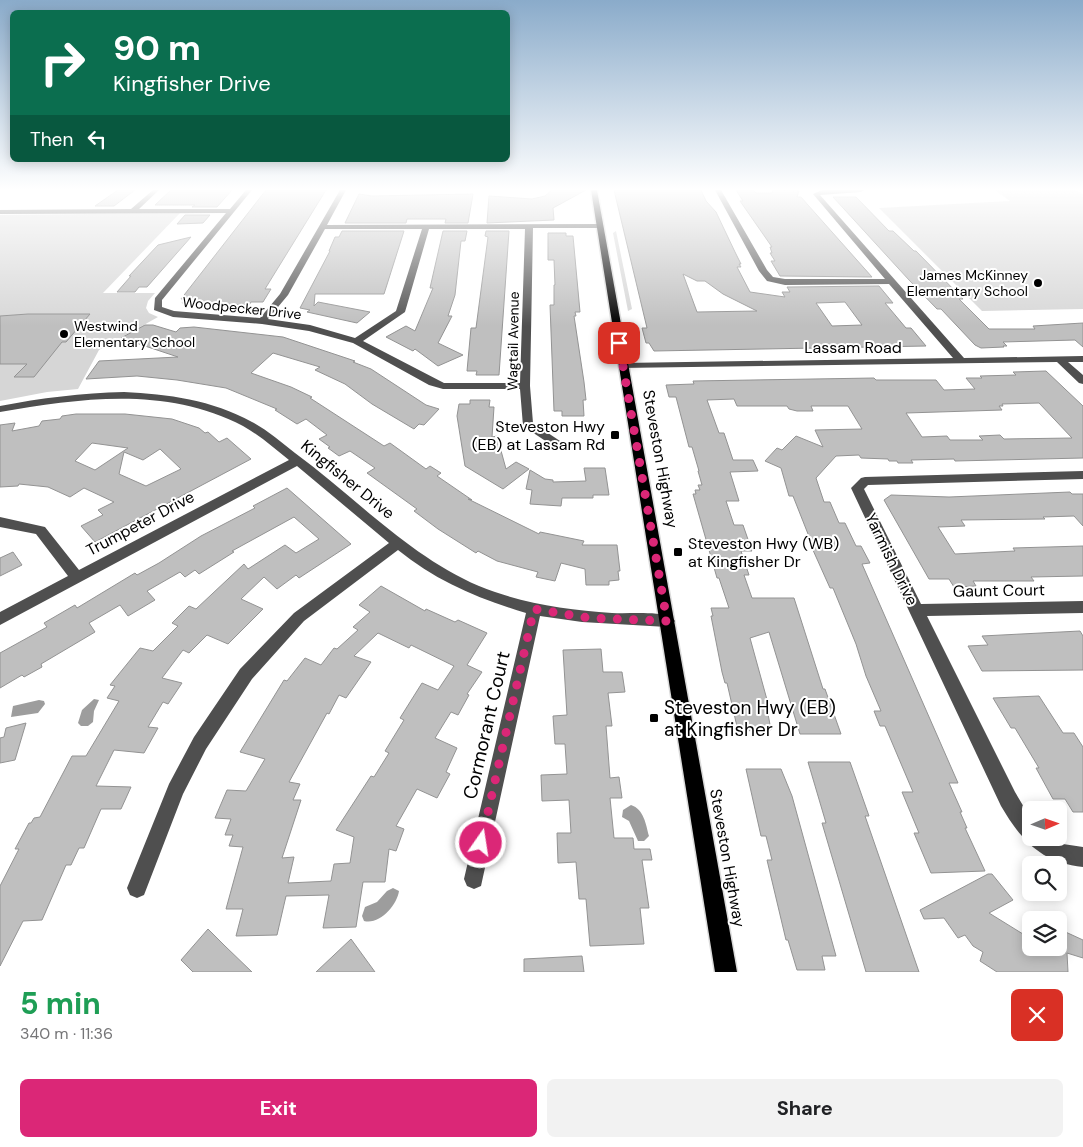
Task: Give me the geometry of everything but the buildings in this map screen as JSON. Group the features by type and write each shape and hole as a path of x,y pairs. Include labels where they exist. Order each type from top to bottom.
{"main road":[{"name":"Steveston Highway","path":"602,235 726,972"}],"street":[{"name":"Woodpecker Drive","path":"211,235 158,300 157,308 173,314 262,320 310,328 356,341 433,383 443,386 524,386"},
{"path":"262,320 284,295 316,235"},
{"path":"356,341 400,312 423,235"},
{"name":"Wagtail Avenue","path":"529,235 524,386 527,424 554,441"},
{"path":"743,235 765,274 773,282 892,281"},
{"path":"852,235 961,361"},
{"path":"1059,359 1083,381"},
{"name":"Lassam Road","path":"623,366 1083,359"},
{"name":"Kingfisher Drive","path":"0,409 89,396 146,395 199,404 244,422 298,460 398,543 446,576 483,594 534,609 589,618 667,621"},
{"name":"Trumpeter Drive","path":"0,620 76,577 298,460"},
{"name":"Yarmish Drive","path":"1022,823 1008,799 857,488 864,481 1083,475"},
{"path":"0,522 40,530 76,577"},
{"path":"137,888 176,790 200,743 246,674 299,617 398,543"},
{"name":"Gaunt Court","path":"917,610 1083,607"},
{"name":"Cormorant Court","path":"474,879 534,609"},
{"path":"1049,846 1063,854 1083,857"}],"shaded area":[{"path":"0,235 158,235 103,293 155,293 148,301 146,308 149,313 158,317 99,350 78,389 47,392 0,401"},
{"path":"613,235 617,235 632,309 628,311"},
{"path":"906,235 1083,235 1083,309 982,311"},
{"path":"94,699 99,700 94,711 93,722 88,726 81,726 78,723 82,710"},
{"path":"39,700 44,701 45,704 38,713 11,717 13,706"},
{"path":"631,805 639,810 645,822 649,836 644,841 638,841 629,821 622,817 623,810"},
{"path":"393,888 399,891 398,896 387,913 376,920 364,921 362,916 365,907 377,902 387,891"}],"place":[{"name":"James McKinney Elementary School","path":"1038,283"},
{"name":"Westwind Elementary School","path":"64,334"},
{"name":"Steveston Hwy (EB) at Lassam Rd","path":"615,435"},
{"name":"Steveston Hwy (WB) at Kingfisher Dr","path":"678,552"},
{"name":"Steveston Hwy (EB) at Kingfisher Dr","path":"654,718"}],"route":[{"path":"481,843 534,609 589,618 667,621 619,343"}]}
